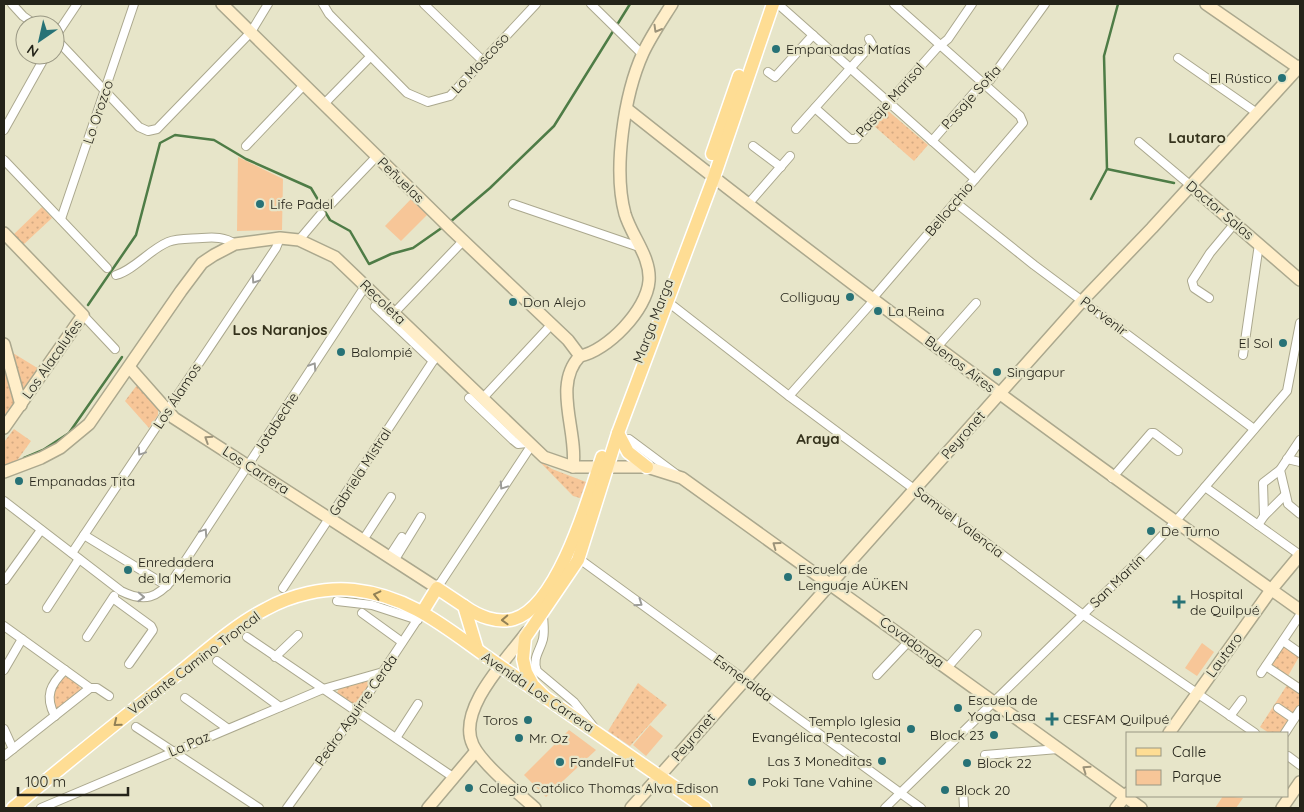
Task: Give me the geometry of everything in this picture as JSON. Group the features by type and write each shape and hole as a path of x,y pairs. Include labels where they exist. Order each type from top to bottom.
{"main road":[{"name":"Marga Marga","path":"527,632 543,613 578,560 603,468 624,436 710,175 724,115 766,4"},
{"name":"Marga Marga","path":"577,537 772,4"},
{"path":"624,436 628,452 647,467"},
{"path":"420,616 437,588 476,614 498,620 510,620 525,614 554,577 577,537"},
{"name":"Variante Camino Troncal","path":"13,808 248,619 267,608 304,594 336,590 378,594 420,616 478,651"},
{"path":"464,606 469,616 471,636 478,651"},
{"path":"527,632 523,645 524,666 533,685 545,697"},
{"name":"Avenida Los Carrera","path":"478,651 705,808"}],"street":[{"path":"12,4 23,15"},
{"path":"65,23 77,4"},
{"name":"Lo Orozco","path":"61,219 134,4"},
{"name":"Peñuelas","path":"222,4 452,230 573,345 580,356"},
{"path":"65,48 139,126 148,131 157,129 251,32 268,4"},
{"name":"Lo Moscoso","path":"323,4 329,14 407,93 428,102 450,96 536,4"},
{"path":"424,4 482,60"},
{"path":"591,4 643,55"},
{"path":"573,467 574,455 567,392 572,367 580,356 592,353 612,339 640,307 648,292 650,280 647,261 626,215 622,197 621,158 627,109 643,55 672,4"},
{"path":"778,4 974,179"},
{"path":"894,4 984,84"},
{"name":"Pasaje Marisol","path":"815,108 854,140 936,49 941,46 972,4"},
{"name":"Pasaje Sofia","path":"932,141 979,87 990,80 1045,4"},
{"path":"1206,4 1300,68"},
{"path":"768,72 775,77 813,35"},
{"path":"796,129 872,44 869,39"},
{"path":"324,104 370,57"},
{"path":"1178,58 1257,114"},
{"path":"4,128 40,65"},
{"name":"Peyronet","path":"631,808 1083,300 1300,68"},
{"name":"Bellocchio","path":"790,396 974,179 1018,132 1023,121 984,84"},
{"path":"246,146 304,85"},
{"name":"Buenos Aires","path":"627,109 710,175 1112,478 1300,610"},
{"name":"Doctor Salas","path":"1139,142 1299,276"},
{"path":"752,146 781,167"},
{"path":"331,204 377,156"},
{"path":"749,203 790,156"},
{"path":"4,160 107,268"},
{"name":"Porvenir","path":"955,202 1034,265 1254,429"},
{"path":"513,204 639,247"},
{"path":"299,240 321,214"},
{"path":"1209,298 1194,288 1192,281 1210,253 1235,223"},
{"path":"4,233 114,349"},
{"name":"Recoleta","path":"116,275 169,242 211,238 228,239 235,244"},
{"name":"Recoleta","path":"4,472 41,458 74,438 102,407 181,290 202,263 235,244 280,238 299,240 335,256 394,313 435,358"},
{"name":"Los Álamos","path":"72,554 276,248 280,238"},
{"path":"394,313 464,240"},
{"path":"1243,355 1259,244"},
{"name":"Jotabeche","path":"4,501 116,587 140,598 151,597 167,586 366,285"},
{"name":"Samuel Valencia","path":"668,302 790,396 1082,614 1254,732"},
{"path":"937,347 976,302"},
{"name":"Recoleta","path":"375,306 482,399 544,457 573,467 603,468"},
{"name":"Los Alacalufes","path":"5,423 21,404 83,315"},
{"name":"San Martín","path":"885,808 1175,522 1288,391 1300,323"},
{"path":"482,399 551,325"},
{"path":"4,344 21,404"},
{"name":"Gabriela Mistral","path":"284,588 435,358"},
{"name":"Los Carrera","path":"129,367 174,418 437,588"},
{"name":"Recoleta","path":"469,398 518,444 529,444"},
{"path":"1112,478 1150,433 1154,433 1178,451"},
{"name":"Covadonga","path":"624,436 910,640 1058,749 1126,794"},
{"path":"1264,516 1263,483 1280,470 1300,440"},
{"path":"437,588 529,444"},
{"path":"1287,459 1300,462"},
{"name":"Covadonga","path":"603,468 647,467 682,478"},
{"path":"1280,470 1288,504 1300,514"},
{"path":"1204,487 1300,555"},
{"path":"1258,526 1264,516 1285,495"},
{"path":"363,540 391,497"},
{"path":"391,559 421,517"},
{"path":"5,580 41,530"},
{"path":"84,535 167,586"},
{"path":"391,559 402,537"},
{"path":"577,537 578,560"},
{"name":"Marga Marga","path":"476,751 468,730 472,710 527,632 570,560 577,537"},
{"name":"Lautaro","path":"1170,732 1271,590 1300,555"},
{"path":"47,608 79,559"},
{"name":"Esmeralda","path":"578,560 921,808"},
{"path":"87,636 114,599 116,587"},
{"path":"114,599 151,626 153,630 129,664"},
{"name":"Variante Camino Troncal","path":"337,601 372,605 420,616"},
{"path":"362,613 402,642"},
{"name":"Avenida Los Carrera","path":"543,613 544,630 535,663 537,671 574,702 599,733"},
{"path":"1261,673 1300,615"},
{"name":"Pedro Aguirre Cerda","path":"287,808 357,711 420,616"},
{"path":"4,626 90,688 97,688 109,696"},
{"path":"947,668 976,634"},
{"path":"275,656 298,635"},
{"path":"247,638 453,777"},
{"path":"4,670 22,639"},
{"path":"878,675 910,640"},
{"path":"1283,641 1300,653"},
{"path":"217,661 280,707"},
{"path":"1266,666 1300,689"},
{"path":"54,716 48,704 49,691 51,685 65,670"},
{"name":"La Paz","path":"41,808 323,689 383,672"},
{"path":"4,756 90,688"},
{"name":"La Paz","path":"185,698 227,728"},
{"path":"1230,716 1242,700"},
{"path":"396,738 418,704"},
{"path":"1278,708 1294,719"},
{"path":"1286,732 1300,710"},
{"path":"136,727 259,808"},
{"path":"4,729 12,749"},
{"path":"985,755 1058,749"},
{"path":"428,808 476,751 535,808"},
{"path":"1289,757 1300,765"},
{"path":"1282,808 1300,782"},
{"path":"963,790 964,808"},
{"path":"1116,808 1126,796"},
{"name":"Covadonga","path":"1129,797 1141,808"}],"green space":[{"path":"886,109 928,145 914,161 873,125"},
{"name":"Life Padel","path":"238,157 283,179 282,230 237,231"},
{"path":"412,198 428,214 401,241 385,226"},
{"path":"42,207 52,218 23,245 13,235"},
{"path":"13,353 39,369 24,392"},
{"path":"4,363 15,403 6,414 4,413"},
{"path":"137,385 158,410 158,415 149,428 125,401"},
{"path":"14,429 31,441 16,462 4,467 4,442"},
{"path":"537,459 552,469 586,482 580,498 573,496"},
{"path":"1202,643 1214,652 1197,676 1185,668"},
{"path":"1284,644 1300,655 1288,676 1270,664"},
{"path":"65,677 72,678 83,691 58,711 53,702 55,688"},
{"path":"370,678 372,681 355,705 337,693 339,688"},
{"path":"638,683 667,705 630,746 608,731"},
{"path":"1287,685 1300,694 1300,705 1282,732 1268,732 1260,727"},
{"path":"650,725 663,736 646,756 633,745"},
{"name":"FandelFut","path":"569,730 596,750 546,797 524,775"},
{"path":"1222,797 1243,798 1236,808 1215,808"}],"waterway":[{"path":"450,222 490,188 554,126 630,4"},
{"path":"1091,199 1107,169 1104,56 1118,4"},
{"path":"88,305 136,235 160,143 175,135 214,140 246,159 311,188 330,220 350,231 369,264 391,254 413,248 443,227"},
{"path":"1107,169 1174,183"},
{"path":"24,458 43,450 69,433 122,357"}],"place":[{"name":"Empanadas Matías","path":"776,49"},
{"name":"El Rústico","path":"1282,78"},
{"name":"Life Padel","path":"260,204"},
{"name":"Colliguay","path":"850,297"},
{"name":"Don Alejo","path":"513,302"},
{"name":"La Reina","path":"878,311"},
{"name":"El Sol","path":"1283,343"},
{"name":"Balompié","path":"341,352"},
{"name":"Singapur","path":"997,372"},
{"name":"Empanadas Tita","path":"19,481"},
{"name":"De Turno","path":"1151,531"},
{"name":"Enredadera de la Memoria","path":"128,570"},
{"name":"Escuela de Lenguaje AÜKEN","path":"788,577"},
{"name":"Hospital de Quilpué","path":"1179,602"},
{"name":"Escuela de Yoga Lasa","path":"958,708"},
{"name":"CESFAM Quilpué","path":"1052,719"},
{"name":"Toros","path":"528,720"},
{"name":"Templo Iglesia Evangélica Pentecostal","path":"911,729"},
{"name":"Block 23","path":"994,735"},
{"name":"Mr. Oz","path":"519,738"},
{"name":"Las 3 Moneditas","path":"882,761"},
{"name":"FandelFut","path":"560,762"},
{"name":"Block 22","path":"967,763"},
{"name":"Poki Tane Vahine","path":"752,782"},
{"name":"Colegio Católico Thomas Alva Edison","path":"469,788"},
{"name":"Block 20","path":"945,790"}],"district":[{"name":"Lautaro","path":"1197,137"},
{"name":"Los Naranjos","path":"280,329"},
{"name":"Araya","path":"818,438"}]}
